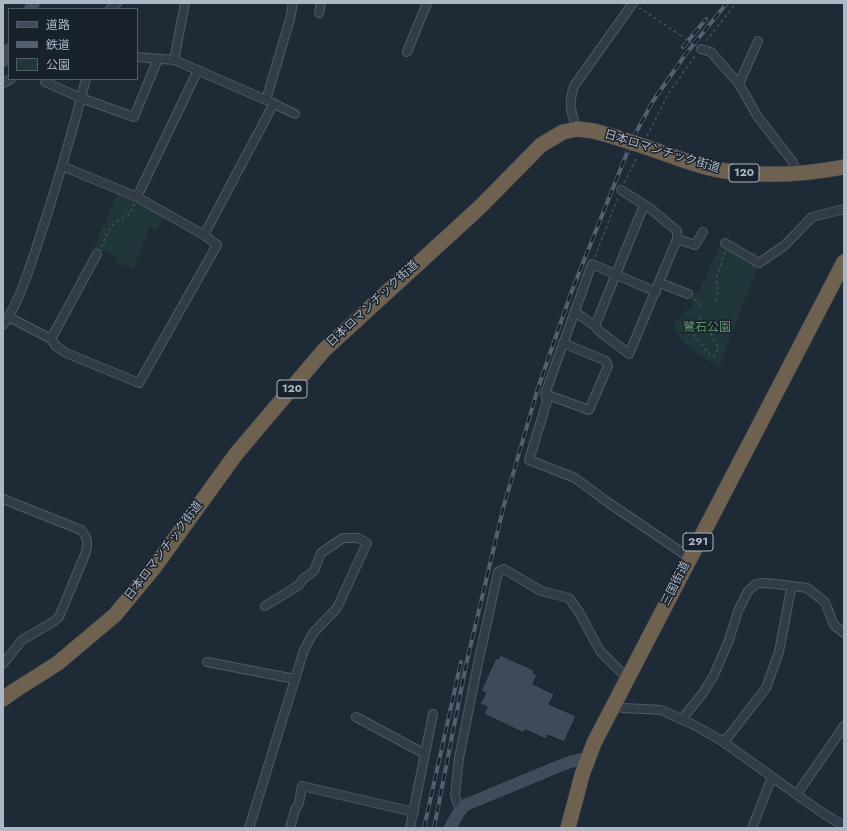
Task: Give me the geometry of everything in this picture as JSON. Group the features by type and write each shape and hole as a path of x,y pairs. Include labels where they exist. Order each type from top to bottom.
{"highway":[{"name":"日本ロマンチック街道","path":"3,699 58,663 115,615 153,569 236,454 324,350 480,207 541,145 563,132 577,130 594,131 718,170 747,173 798,174 844,167"},
{"name":"三国街道","path":"568,828 594,743 844,262"}],"street":[{"path":"174,60 185,3"},
{"path":"204,235 270,102 293,3"},
{"path":"319,13 322,3"},
{"path":"407,52 427,3"},
{"path":"577,130 571,110 571,98 574,86 633,3"},
{"path":"739,84 758,41"},
{"path":"698,48 711,52 739,84 758,118 792,161 798,174"},
{"path":"3,61 8,51"},
{"path":"138,57 174,60 295,114"},
{"path":"44,82 81,98 134,116 158,59"},
{"path":"137,197 198,70"},
{"path":"3,325 9,317 30,267 62,166 86,80"},
{"path":"9,317 51,339 56,346 66,354 139,383 217,245 204,235 137,197 62,166"},
{"path":"575,312 596,326 598,330 629,354 678,239 677,231 644,205 621,190"},
{"path":"596,326 644,205"},
{"path":"726,244 759,263 784,246 812,217 844,209"},
{"path":"678,239 695,245 703,232"},
{"path":"51,339 97,254"},
{"path":"656,292 592,264 545,394 547,401 529,460 576,478 606,501 690,558"},
{"path":"660,283 688,294"},
{"path":"545,394 589,410 608,366 606,361 563,343"},
{"path":"3,499 81,530 87,537 86,552 59,617 22,640 3,664"},
{"path":"251,828 304,650 313,633 337,608 367,543 358,538 343,538 321,553 314,572 303,579 299,585 265,606"},
{"path":"461,810 455,795 459,758 498,572 504,569 541,591 569,598 580,612 600,651 627,678"},
{"path":"682,719 703,693 714,675 727,647 738,611 750,588 756,584 762,583 807,588 825,602 834,625 844,633"},
{"path":"722,741 728,737 766,688 780,652 790,594 793,586"},
{"path":"207,662 295,679"},
{"path":"613,706 661,710 708,732 825,815 844,826"},
{"path":"410,828 433,714"},
{"path":"356,717 425,754"},
{"path":"797,794 844,726"},
{"path":"450,828 461,810 473,802 567,763 589,757"},
{"path":"752,828 772,777"},
{"path":"290,828 295,810 299,803 302,786 414,812"}],"path":[{"path":"592,264 621,190 668,94 698,48 736,3"},
{"path":"636,13 640,8 698,48"},
{"path":"97,254 111,227 117,221 129,215 137,197"},
{"path":"716,301 718,292 716,279 726,244"},
{"path":"688,294 703,307"},
{"path":"701,317 689,329 711,356 714,356 719,348 711,337 710,324"}],"green space":[{"path":"118,193 165,214 157,230 150,227 133,269 116,262 117,258 101,250 98,254 92,251"},
{"name":"鷺石公園","path":"722,241 758,265 719,368 691,349 680,338 673,324 692,306 692,293 699,291"}],"building":[{"path":"500,655 534,670 533,673 537,675 533,684 554,694 549,704 576,716 564,742 548,735 546,739 525,730 524,733 484,714 487,707 480,704 486,693 481,691 496,658 498,659"}],"railway":[{"path":"434,828 466,665 504,505 538,388 571,293 633,138 653,101 685,55 727,3"},
{"path":"683,47 706,19"},
{"path":"424,828 461,662"}]}
